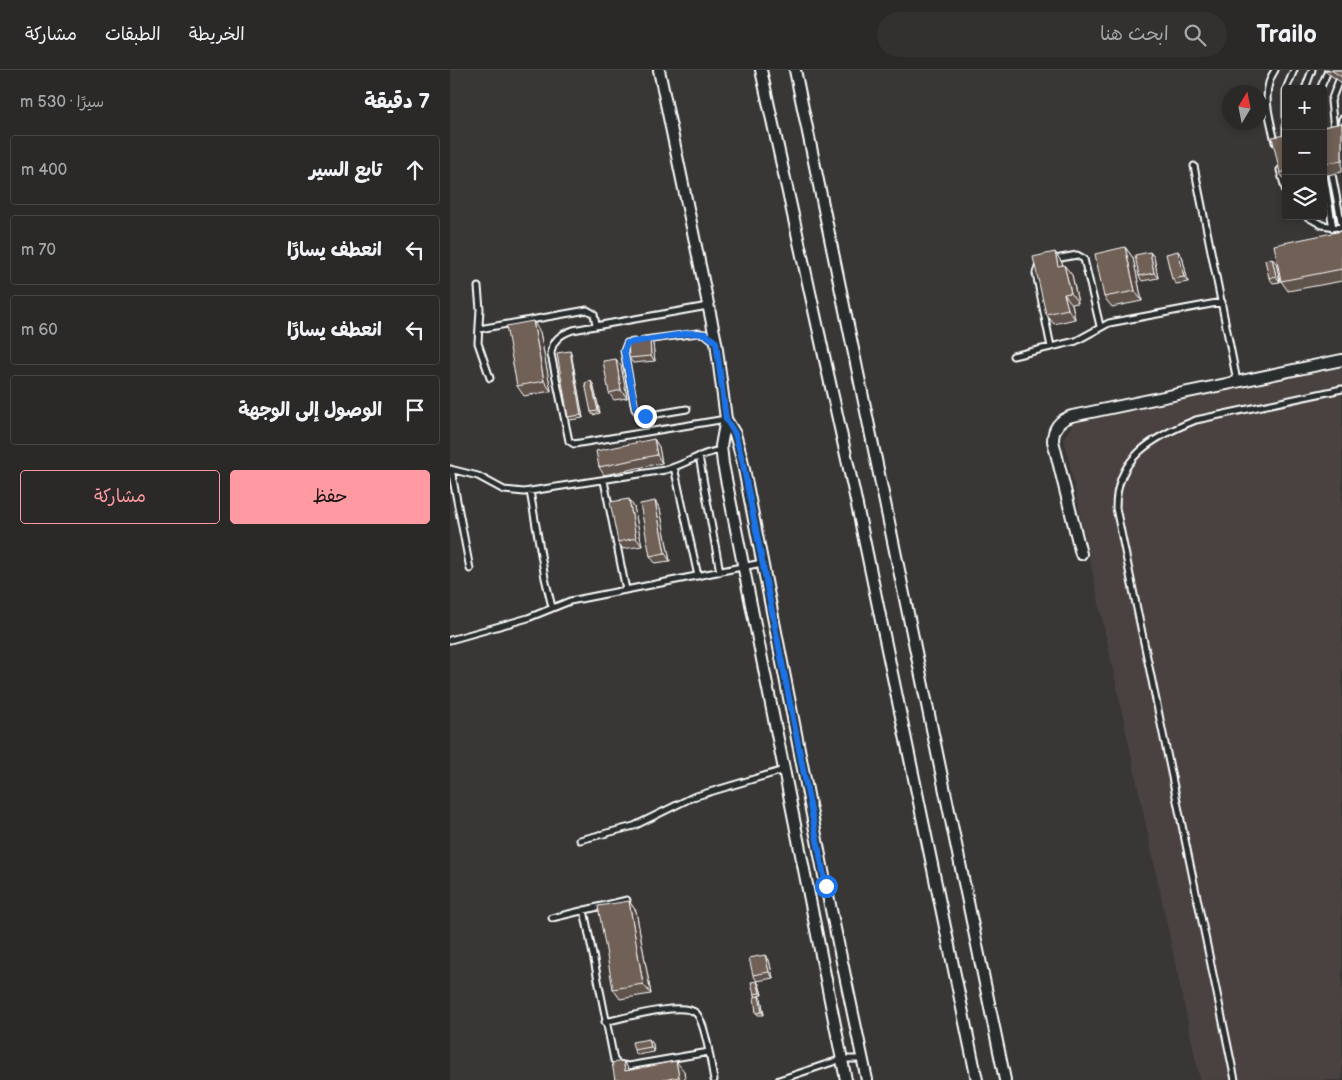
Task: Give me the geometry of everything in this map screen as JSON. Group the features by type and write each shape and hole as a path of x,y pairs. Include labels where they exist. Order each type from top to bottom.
{"street":[{"path":"659,70 716,342 726,419 722,450 846,1080"},
{"path":"761,70 853,486 977,1080"},
{"path":"765,84 767,70"},
{"path":"789,70 796,75 1005,1080"},
{"path":"1081,554 1053,442 1054,432 1058,424 1072,416 1342,360"},
{"path":"726,419 740,450 826,886 867,1080"}],"lane":[{"path":"1275,70 1268,83 1266,94 1277,153"},
{"path":"1288,85 1294,70"},
{"path":"1306,85 1312,70"},
{"path":"1322,85 1327,73"},
{"path":"1335,137 1331,100 1339,80"},
{"path":"1278,162 1282,177"},
{"path":"1194,166 1237,382"},
{"path":"1315,220 1322,225 1333,228 1342,227 1332,174"},
{"path":"1327,193 1333,228"},
{"path":"1321,220 1322,225"},
{"path":"1052,347 1036,273 1037,265 1042,262 1074,255 1084,259 1100,326"},
{"path":"478,287 479,348 490,378"},
{"path":"1013,356 1076,341 1100,326 1222,302"},
{"path":"709,306 596,325 564,333 558,337 551,349 571,442 579,443 726,419"},
{"path":"479,329 586,310 594,314 596,325"},
{"path":"687,408 645,416 639,414 636,409 624,347 627,343 690,333 705,334 716,342"},
{"path":"1235,1080 1116,508 1116,493 1119,479 1132,457 1184,424 1342,389"},
{"path":"470,569 451,469 478,476 504,490 530,491 604,481 674,467 699,456 722,450"},
{"path":"699,456 720,572"},
{"path":"674,467 698,576"},
{"path":"604,481 626,590"},
{"path":"530,491 552,607"},
{"path":"450,640 528,618 570,601 762,563"},
{"path":"580,840 634,826 693,797 786,769"},
{"path":"552,918 627,900"},
{"path":"584,910 614,1060 623,1066 709,1052"},
{"path":"605,1022 677,1008 690,1009 700,1018 714,1080"},
{"path":"779,1080 842,1059 863,1059"}],"shaded area":[{"path":"1342,364 1342,1080 1200,1080 1064,438 1076,419"}],"building":[{"path":"1331,70 1342,70 1342,77"},
{"path":"1342,123 1342,160 1327,163 1327,126"},
{"path":"1282,136 1282,172 1280,173 1272,137"},
{"path":"1342,231 1342,269 1281,281 1274,245"},
{"path":"1125,247 1135,291 1104,297 1095,254"},
{"path":"1178,251 1184,277 1172,279 1166,254"},
{"path":"1055,252 1058,266 1064,265 1071,293 1064,294 1068,309 1046,314 1033,257"},
{"path":"1150,252 1154,273 1139,276 1135,255"},
{"path":"1272,258 1276,276 1269,278 1265,260"},
{"path":"533,321 544,381 517,386 506,326"},
{"path":"650,339 651,356 629,358 628,341"},
{"path":"570,351 581,415 568,417 557,353"},
{"path":"616,359 621,390 609,393 603,361"},
{"path":"591,381 598,411 591,412 585,383"},
{"path":"654,439 657,455 599,467 596,451"},
{"path":"629,499 636,538 618,542 610,502"},
{"path":"655,501 665,553 650,556 640,504"},
{"path":"629,901 643,984 613,989 598,906"},
{"path":"765,955 769,972 753,975 749,958"},
{"path":"757,981 760,993 754,994 751,982"},
{"path":"759,996 762,1012 756,1013 754,997"},
{"path":"649,1039 651,1047 634,1050 632,1042"},
{"path":"623,1061 625,1071 676,1061 679,1077 664,1080 615,1080 612,1063"}],"route":[{"path":"645,416 639,414 636,409 624,351 627,343 690,333 705,334 716,342 726,419 735,434 742,459 826,886"}]}
